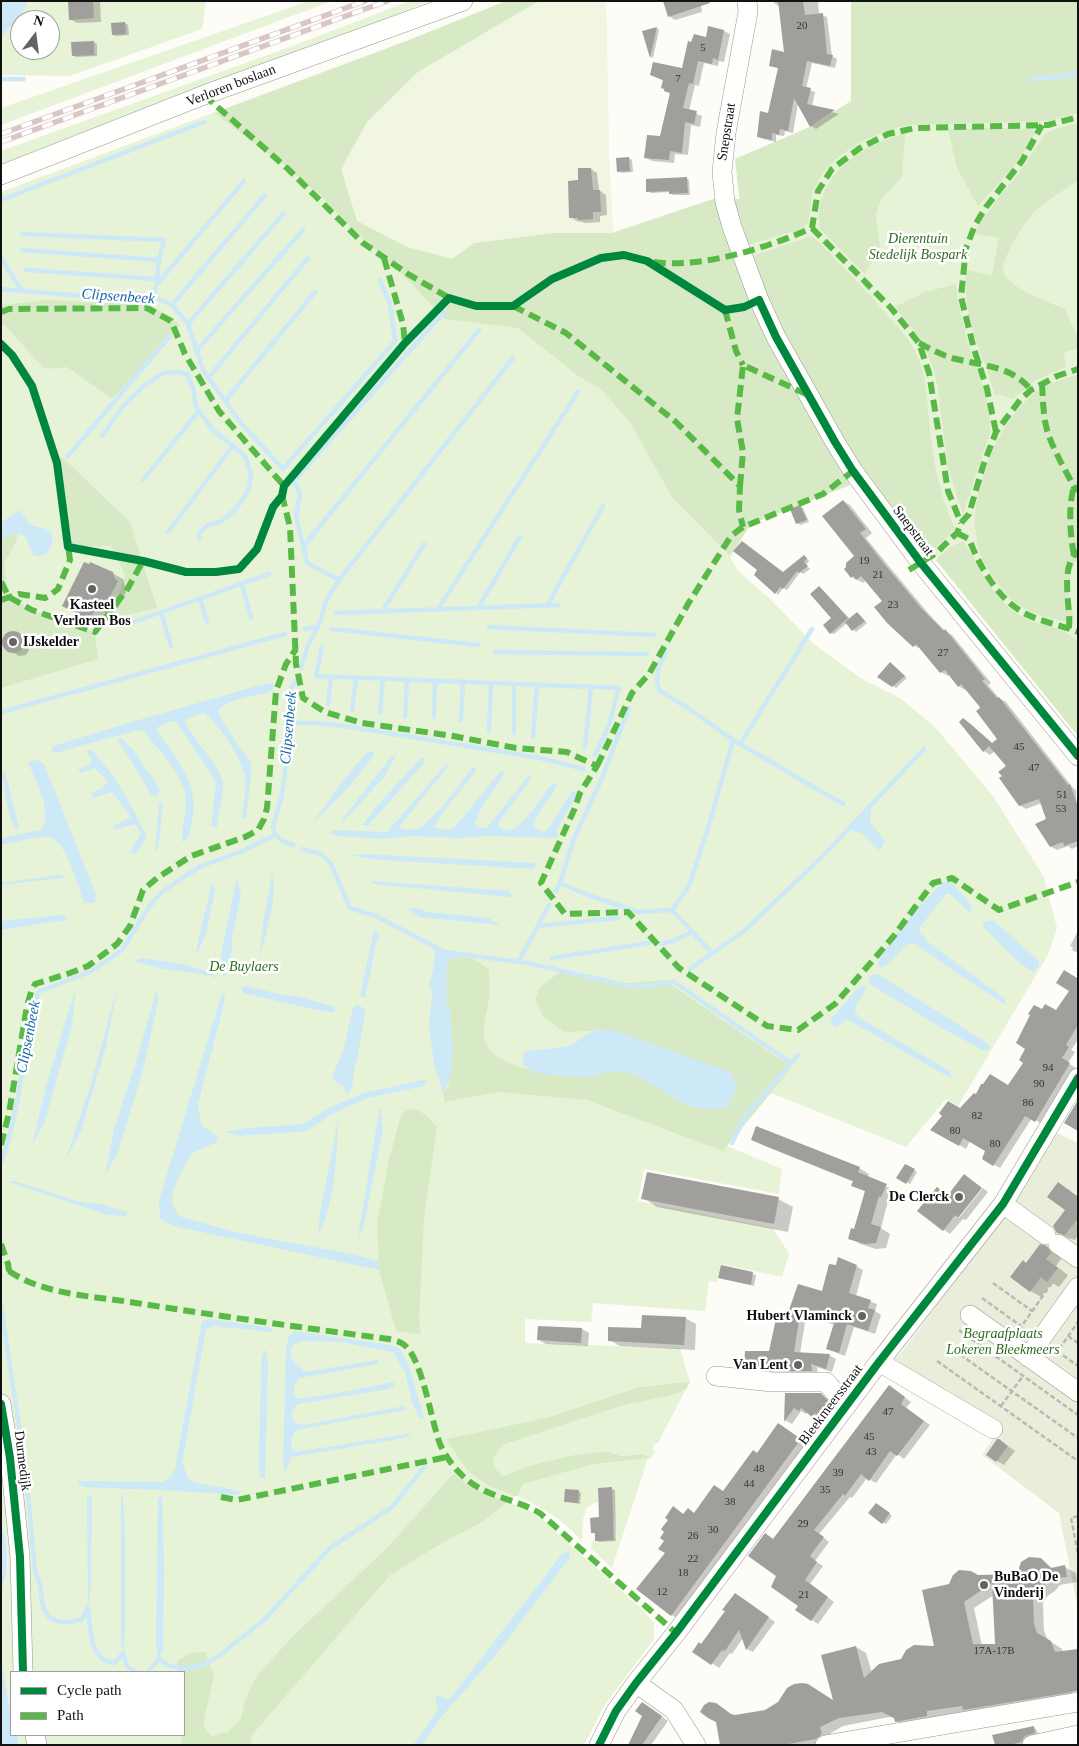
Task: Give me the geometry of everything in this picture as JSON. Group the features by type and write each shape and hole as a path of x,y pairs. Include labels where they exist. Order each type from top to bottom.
{"street":[{"name":"Verloren boslaan","path":"1,176 204,95 463,1"},
{"name":"Snepstraat","path":"747,1 748,12 726,133 722,172 725,202 732,228 758,300 776,337 853,471 921,563 1078,756"},
{"name":"Bleekmeersstraat","path":"599,1745 616,1711 636,1683 676,1633 846,1405 1003,1204 1078,1078"},
{"path":"1003,1204 1078,1258"},
{"path":"1028,1357 1078,1287"},
{"path":"970,1315 1078,1392"},
{"path":"879,1362 993,1429"},
{"path":"716,1376 772,1382 826,1382 846,1405"},
{"name":"Durmedijk","path":"1,1404 10,1458 20,1557 23,1671"},
{"path":"636,1683 674,1710 696,1745"},
{"path":"825,1745 1078,1702"},
{"path":"1032,1745 1078,1735"}],"path":[{"path":"1009,1343 1054,1280"},
{"path":"993,1283 1032,1311"},
{"path":"982,1298 1021,1326"},
{"path":"1045,1368 1078,1322"},
{"path":"959,1330 1078,1415"},
{"path":"1068,1336 1078,1343"},
{"path":"948,1346 1078,1438"},
{"path":"1057,1352 1078,1366"},
{"path":"937,1361 1078,1461"},
{"path":"1001,1407 1023,1376"},
{"path":"1078,1516 1071,1518 1078,1554"}],"green space":[{"path":"1,1 206,1 202,29 70,76 1,75"},
{"path":"309,1 332,1 1,125 1,108"},
{"path":"410,1 430,1 285,60 1,168 1,151 287,48"},
{"name":"De Buylaers","path":"506,1 606,1 609,158 613,232 712,199 756,310 850,485 751,524 730,557 738,571 769,598 814,644 862,679 900,698 934,726 993,796 1044,877 1057,928 1048,955 958,1106 946,1099 906,1147 771,1093 727,1146 782,1169 779,1194 644,1169 638,1201 773,1228 789,1254 782,1277 721,1264 717,1282 709,1281 705,1311 593,1303 591,1322 525,1319 525,1343 680,1348 690,1382 636,1388 549,1417 446,1439 489,1486 515,1496 508,1502 527,1509 544,1521 642,1609 654,1623 654,1639 604,1706 584,1745 19,1745 17,1736 185,1736 185,1671 10,1671 10,1710 1,1661 1,1589 5,1582 8,1565 1,1520 1,192 409,40"},
{"path":"506,1 539,1 418,72 367,122 452,259 473,243 553,233 613,233 717,198 806,404 850,485 751,524 730,556 672,497 631,424 602,390 577,375 518,328 445,319 399,271 355,231 319,194 284,165 214,113 409,40"},
{"path":"539,1 606,1 609,158 613,233 553,233 474,243 452,259 407,247 357,221 341,169 367,122 418,72"},
{"name":"Dierentuin Stedelijk Bospark","path":"851,1 1078,1 1078,736 936,560 938,558 932,551 929,552 920,540 911,539 752,265 739,199 735,159 810,127 851,101"},
{"path":"851,1 1078,1 1078,113 1048,121 908,125 880,134 852,148 828,167 819,179 813,193 808,223 801,229 745,246 732,199 740,199 735,159 810,127 851,101"},
{"path":"1078,123 1078,180 1030,216 1009,250 1003,272 1013,284 1021,289 1065,309 1078,338 1078,348 1065,352 1066,367 1034,381 1013,399 995,395 974,334 967,302 966,286 967,270 992,275 999,238 976,234 977,227 1003,191 1015,179 1045,134"},
{"path":"950,129 1031,129 1036,132 1016,164 978,206 957,168 948,131"},
{"path":"907,133 905,136 902,177 881,199 876,214 880,249 865,274 820,229 819,210 824,193 832,178 858,154 890,138"},
{"path":"813,237 842,266 903,332 918,357 924,379 938,477 945,504 955,529 932,551 929,552 920,540 911,539 864,476 796,363 749,257"},
{"path":"956,284 965,331 985,395 990,423 990,433 963,514 947,465 938,388 933,367 919,337 895,307 925,292"},
{"path":"46,300 151,305 180,325 112,399 67,367 46,369 5,325 1,324 1,305"},
{"path":"1078,375 1078,558 1071,572 1069,587 1074,618 1073,623 1031,612 1016,603 1004,591 982,559 977,543 975,516 982,479 995,445 1004,428 1026,400 1039,390 1058,381"},
{"path":"62,457 130,522 157,608 118,617 109,623 125,575 111,546 68,547 57,463"},
{"path":"18,534 15,544 4,563 9,597 32,610 95,632 98,659 1,688 1,545 5,536"},
{"path":"962,542 966,544 992,588 1008,606 1032,622 1062,630 1078,642 1078,736 936,560 951,547"},
{"path":"467,954 489,969 489,1000 484,1031 486,1044 500,1058 512,1064 548,1073 600,1075 611,1071 633,1074 675,1098 696,1107 708,1109 613,1030 564,1032 543,1017 535,999 540,987 560,972 617,984 664,980 792,1067 723,1151 587,1100 499,1092 445,1102 443,1093 449,1085 446,1003 447,962"},
{"path":"410,1108 425,1115 437,1127 424,1217 419,1322 421,1334 396,1331 379,1270 377,1224 389,1160 401,1115"},
{"name":"Begraafplaats Lokeren Bleekmeers","path":"1057,1133 1078,1143 1078,1610 1059,1513 982,1455 1001,1427 891,1363 901,1353 976,1253"},
{"path":"690,1382 686,1389 677,1394 621,1406 503,1445 493,1458 496,1469 503,1476 535,1464 574,1455 606,1451 622,1456 641,1454 652,1457 595,1464 523,1484 517,1496 489,1486 468,1471 446,1439 549,1417 636,1388"},
{"path":"686,1389 658,1443 652,1449 655,1451 652,1457 641,1454 622,1456 606,1451 574,1455 535,1464 503,1476 496,1469 493,1458 503,1445 621,1406 677,1394"},
{"path":"648,1458 612,1568 591,1549 592,1543 595,1541 616,1539 615,1521 613,1520 612,1487 598,1488 598,1502 587,1507 583,1519 582,1542 569,1528 552,1515 517,1496 523,1484 595,1464"},
{"path":"454,1473 472,1487 508,1502 482,1522 444,1542 390,1575 252,1735 250,1745 182,1745 181,1736 185,1736 185,1671 178,1671 177,1661 191,1653 205,1652 214,1676 203,1725 211,1736 228,1732 241,1719 245,1700 256,1677 293,1636 388,1547"}],"water":[{"path":"1,1 27,1 24,10 10,10 10,26 1,37"},
{"path":"19,510 30,524 46,529 52,534 51,547 46,554 42,556 33,555 25,536 18,534 5,536 1,545 1,523"},
{"path":"275,684 273,690 236,700 222,706 218,710 223,723 251,763 246,818 242,819 245,779 241,763 230,743 210,718 204,713 188,718 185,722 213,761 221,777 223,789 217,827 211,827 216,784 211,774 177,722 173,721 158,727 157,730 185,773 193,796 192,822 183,843 182,832 186,800 181,782 170,763 143,731 137,730 56,753 51,752 53,746 257,686"},
{"path":"120,737 134,751 156,782 160,791 157,797 151,795 118,741"},
{"path":"85,750 92,750 114,777 147,837 135,855 130,852 141,833 135,824 115,830 113,826 131,817 112,792 93,798 91,793 101,789 108,782 95,768 81,773 78,769 88,766 93,760"},
{"path":"371,751 375,754 349,787 312,824 341,783 366,753"},
{"path":"397,754 384,777 341,824 344,817 391,757"},
{"path":"425,757 423,764 368,826 362,825 420,759"},
{"path":"33,760 44,764 97,897 94,903 84,903 67,856 57,841 51,838 39,837 1,845 1,838 41,830 45,822 45,805 28,763"},
{"path":"446,764 450,764 399,827 408,830 421,828 443,806 472,768 476,767 476,771 442,814 434,828 449,830 456,826 499,773 503,771 504,774 477,816 475,823 477,827 487,828 528,776 531,775 531,779 498,826 509,830 520,824 551,785 555,783 557,784 555,790 535,820 534,826 544,832 550,827 572,791 577,792 577,794 557,829 558,837 555,838 410,836 383,839 331,834 332,830 387,832"},
{"path":"5,772 19,827 16,830 10,817 7,803 2,774"},
{"path":"162,801 158,849 155,850 159,803"},
{"path":"872,804 870,822 885,841 880,851 862,833 848,830"},
{"path":"366,854 537,863 534,869 380,860 349,855"},
{"path":"272,872 272,904 259,959 263,924"},
{"path":"58,875 68,877 1,885 1,883"},
{"path":"237,877 241,895 232,936 232,951 224,979 221,955"},
{"path":"372,881 509,891 512,896 373,884"},
{"path":"943,882 951,882 968,901 971,909 970,913 950,894 946,894 920,927 920,933 928,942 1005,999 1006,1005 916,944 910,943 883,967 878,966 881,957 896,935"},
{"path":"212,883 215,891 206,934 196,956 198,941"},
{"path":"407,908 417,908 427,912 489,918 500,925 419,917"},
{"path":"61,915 67,918 65,920 1,930 1,921"},
{"path":"992,920 1039,961 1039,966 1034,972 1014,957 984,928 983,922"},
{"path":"374,929 380,935 376,944 365,998 360,996"},
{"path":"435,947 445,952 467,954 447,962 446,1003 450,1009 452,1064 451,1075 443,1093 434,1064 429,1026 432,992 429,984 434,966"},
{"path":"142,958 172,962 210,973 219,978 162,969 134,961"},
{"path":"874,974 878,974 987,1043 990,1046 988,1050 983,1050 947,1031 873,986 869,982 869,978"},
{"path":"119,981 106,1046 81,1131 65,1161 90,1087"},
{"path":"246,986 287,996 297,996 335,1007 335,1010 333,1012 321,1011 243,993 241,989"},
{"path":"860,986 866,986 865,990 855,1008 855,1012 860,1018 949,1071 954,1078 949,1077 846,1019 837,1027 832,1025 830,1020"},
{"path":"76,987 72,1025 45,1121 32,1145 46,1086"},
{"path":"157,989 158,1002 144,1066 118,1153 105,1174 114,1129"},
{"path":"222,993 225,995 222,1012 198,1104 201,1124 218,1137 217,1142 192,1153 178,1178 173,1191 172,1204 179,1216 240,1233 364,1257 378,1261 379,1270 178,1227 160,1218 159,1201"},
{"path":"357,1005 364,1008 365,1013 352,1087 348,1094 344,1091 345,1088 332,1077 343,1051 353,1008"},
{"path":"600,1029 613,1030 729,1072 737,1082 736,1090 730,1102 725,1108 699,1108 679,1101 643,1079 623,1072 618,1071 586,1077 559,1076 533,1071 522,1062 524,1053 527,1051 565,1047"},
{"path":"428,1079 424,1086 367,1098 332,1114 307,1131 242,1136 224,1132 247,1128 303,1124 329,1108 364,1093"},
{"path":"380,1106 383,1130 364,1225 357,1242"},
{"path":"338,1120 336,1164 332,1194 324,1223 318,1235 320,1213"},
{"path":"14,1181 81,1202 101,1204 127,1212 126,1216 108,1215 8,1182"},
{"path":"210,1319 272,1328 272,1332 216,1326 206,1329 182,1463 189,1480 240,1492 238,1495 83,1487 77,1481 162,1482 170,1478 175,1469 202,1321"},
{"path":"295,1331 399,1348 408,1363 424,1418 420,1419 412,1403 405,1372 393,1352 342,1342 300,1341 291,1347 291,1359 305,1372 378,1360 378,1364 299,1378 294,1388 297,1399 394,1382 395,1385 389,1389 298,1404 292,1412 294,1422 304,1425 404,1406 406,1410 296,1430 291,1440 292,1448 297,1452 412,1433 405,1438 291,1457 286,1472 283,1468 286,1351 289,1336"},
{"path":"265,1349 268,1362 265,1478 260,1478 261,1370 262,1356"},
{"path":"123,1493 125,1633 123,1653 121,1641 121,1499"},
{"path":"92,1494 91,1587 88,1607 87,1497"},
{"path":"162,1494 164,1567 163,1650 159,1659 156,1644 158,1499"},
{"path":"1,1520 5,1536 7,1565 1,1589"},
{"path":"569,1552 570,1557 499,1651 442,1716 422,1745 413,1745 439,1709 435,1703 437,1695 449,1700 563,1553"},
{"path":"1,1661 10,1710 10,1736 17,1736 19,1745 1,1745"}],"building":[{"path":"68,1 93,1 94,18 69,20"},
{"path":"663,1 709,1 710,3 668,17"},
{"path":"778,1 803,1 805,15 823,13 827,54 833,55 830,66 807,61 802,86 811,88 807,104 835,110 810,127 794,98 788,131 780,129 779,135 772,133 772,140 757,137 760,111 768,113 778,68 769,66 772,49 784,52"},
{"path":"125,22 126,34 112,35 111,23"},
{"path":"708,26 724,30 718,60 713,58 712,64 698,61 693,84 689,83 683,108 697,111 694,124 685,122 682,153 670,151 669,160 644,158 647,135 660,136 670,93 661,88 663,80 650,75 653,62 682,68 688,41 691,42 694,34 706,37"},
{"path":"657,27 650,58 642,31"},
{"path":"94,41 94,55 72,56 71,42"},
{"path":"629,157 630,171 617,172 616,158"},
{"path":"578,168 591,168 593,190 600,190 601,212 593,212 593,219 578,220 578,218 569,218 568,181 578,180"},
{"path":"687,177 688,193 669,194 669,191 646,192 646,179"},
{"path":"843,500 866,529 860,533 881,560 921,608 944,631 945,629 985,679 982,681 997,698 999,697 1068,785 1070,784 1078,806 1078,841 1064,846 1063,842 1050,847 1035,824 1046,819 1039,799 1019,806 999,778 1002,776 998,772 1006,766 989,746 983,752 959,722 963,718 992,743 997,739 976,711 980,708 979,706 961,684 958,687 945,670 940,673 916,644 913,647 887,623 874,607 882,601 861,576 856,580 853,576 851,578 844,569 846,563 854,556 822,516"},
{"path":"800,505 807,520 796,524 790,509"},
{"path":"742,541 783,572 804,555 807,558 804,562 808,566 799,573 797,571 783,589 780,587 775,594 754,575 757,570 733,551"},
{"name":"Kasteel Verloren Bos","path":"84,562 89,564 90,562 113,572 115,579 118,581 107,602 99,603 89,620 62,606"},
{"path":"819,586 848,618 830,634 823,625 831,618 810,594"},
{"path":"857,612 865,621 852,631 845,622"},
{"name":"IJskelder","path":"13,631 21,634 24,642 21,650 13,653 5,650 2,642 5,634"},
{"path":"890,662 905,676 892,687 877,677"},
{"path":"1064,970 1077,978 1078,976 1078,1025 1066,1045 1069,1047 1062,1058 1070,1063 1035,1122 1025,1116 993,1166 982,1159 985,1151 963,1138 959,1146 930,1130 942,1116 939,1113 948,1101 960,1108 974,1093 976,1094 981,1084 990,1074 1008,1085 1023,1063 1019,1060 1025,1049 1016,1043 1030,1015 1028,1014 1034,1005 1042,1009 1045,1004 1056,1010 1069,991 1056,983"},
{"path":"1078,1100 1078,1131 1064,1123"},
{"path":"756,1126 860,1167 858,1172 887,1184 881,1197 879,1196 871,1224 881,1227 876,1243 865,1244 848,1239 851,1228 854,1229 865,1191 851,1186 853,1181 751,1140"},
{"path":"905,1164 915,1169 906,1184 896,1178"},
{"path":"647,1172 779,1197 774,1224 641,1199"},
{"path":"964,1174 982,1188 958,1218 955,1215 943,1231 917,1211 937,1187 948,1195"},
{"path":"1058,1182 1078,1197 1078,1218 1065,1235 1057,1233 1053,1226 1065,1210 1047,1197"},
{"path":"1040,1244 1047,1246 1051,1253 1046,1259 1058,1268 1047,1282 1041,1277 1030,1292 1010,1277 1023,1260 1026,1263"},
{"path":"838,1257 857,1265 849,1293 871,1300 868,1308 875,1310 868,1331 847,1324 839,1353 826,1349 834,1323 800,1314 794,1352 830,1354 826,1369 811,1364 812,1371 773,1371 744,1368 745,1351 769,1351 776,1319 784,1320 798,1284 822,1291 829,1264 836,1265"},
{"path":"721,1265 753,1272 751,1285 718,1278"},
{"path":"642,1315 686,1317 684,1345 608,1341 608,1327 641,1328"},
{"path":"538,1326 582,1328 581,1343 537,1340"},
{"path":"889,1385 905,1397 901,1404 924,1421 897,1456 890,1451 869,1481 861,1474 845,1496 843,1494 814,1530 824,1537 810,1556 817,1562 805,1580 828,1597 811,1621 795,1610 798,1606 771,1587 776,1576 748,1556 765,1533 773,1539"},
{"path":"785,1393 821,1393 829,1402 819,1416 815,1413 812,1417 801,1408 799,1411 794,1408 784,1422"},
{"path":"778,1423 801,1439 671,1616 636,1589 665,1553 658,1549 664,1541 660,1538 664,1532 661,1529 668,1520 665,1518 673,1506 683,1514 688,1508 694,1513 714,1485 723,1491 753,1450 757,1453"},
{"path":"997,1439 1008,1446 996,1462 986,1455"},
{"path":"612,1487 614,1540 595,1541 595,1533 591,1533 590,1518 599,1517 598,1488"},
{"path":"565,1489 579,1490 578,1503 564,1502"},
{"path":"876,1503 890,1513 882,1524 868,1513"},
{"path":"1029,1557 1041,1558 1051,1568 1065,1565 1067,1577 1049,1579 1036,1591 1033,1597 1034,1624 1037,1633 1051,1641 1055,1652 1078,1649 1078,1691 963,1710 962,1706 927,1711 927,1716 895,1722 894,1718 882,1712 839,1718 820,1727 822,1734 816,1739 783,1745 720,1745 716,1722 700,1712 704,1705 709,1702 716,1703 735,1715 765,1710 778,1702 787,1688 794,1684 802,1683 808,1684 833,1700 821,1655 856,1646 864,1678 879,1664 901,1659 906,1650 914,1645 934,1646 922,1590 949,1584 953,1575 959,1570 971,1571 978,1575 1017,1574 1021,1562","holes":["992,1583 995,1644 973,1644 964,1602"]},
{"path":"735,1593 769,1617 746,1650 739,1630 725,1651 722,1650 711,1665 692,1652 699,1642 701,1644 725,1611 722,1610"},
{"path":"642,1702 662,1716 642,1745 628,1745 642,1716 635,1711"},
{"path":"1034,1726 1035,1733 1025,1736 1021,1742 1010,1745 995,1745 992,1735"}],"waterway":[{"path":"1029,80 1078,74"},
{"name":"Clipsenbeek","path":"1,79 24,79"},
{"path":"1,200 204,122"},
{"path":"158,283 244,181"},
{"path":"172,305 265,195"},
{"path":"188,324 283,214"},
{"path":"197,350 303,230"},
{"path":"22,234 164,240 159,260"},
{"path":"22,250 159,260 157,279"},
{"name":"Clipsenbeek","path":"1,258 22,291 85,296 154,297 172,305 188,324 203,370 240,422 283,469 395,341 390,304 380,280"},
{"path":"208,378 308,258"},
{"path":"26,270 157,279 154,297"},
{"path":"1,289 22,291"},
{"path":"225,401 315,292"},
{"path":"305,629 318,627 326,601 339,580 307,563 296,516 300,495 294,481 445,311"},
{"path":"303,547 479,330"},
{"path":"67,457 170,336"},
{"path":"339,580 513,358"},
{"path":"102,436 123,406 144,386 163,373 177,372 187,374 193,388 196,407 212,429 245,456 251,474 249,489 236,509 220,522 208,525 200,532 199,538"},
{"path":"438,609 578,392"},
{"path":"143,480 199,411"},
{"path":"168,532 232,447"},
{"path":"547,606 603,506"},
{"path":"478,608 520,537"},
{"path":"382,612 424,544"},
{"path":"122,626 269,574"},
{"path":"242,584 251,618"},
{"path":"200,598 207,622"},
{"path":"336,613 558,605"},
{"path":"161,612 171,646"},
{"name":"Clipsenbeek","path":"301,668 308,645 318,627"},
{"path":"489,627 654,635"},
{"path":"331,629 478,645"},
{"path":"740,744 812,629"},
{"name":"Clipsenbeek","path":"1,712 285,634"},
{"path":"322,647 316,676 619,688 608,728 595,755"},
{"path":"666,651 658,670 657,683 660,691 733,740"},
{"path":"495,652 647,654"},
{"path":"328,704 331,677"},
{"path":"352,710 356,678"},
{"path":"380,713 383,679"},
{"name":"Clipsenbeek","path":"293,845 284,842 275,835 273,827 282,795 291,723 288,701 291,690 297,680"},
{"path":"405,717 407,680"},
{"path":"434,717 435,681"},
{"path":"461,720 463,682"},
{"path":"489,730 491,683"},
{"path":"514,684 514,733"},
{"path":"533,737 537,685"},
{"path":"585,747 591,687"},
{"path":"560,883 574,839 602,778 629,708"},
{"path":"291,723 345,726 540,758 584,769"},
{"path":"556,891 560,883 638,912 672,910 689,886 709,825 733,740 843,804"},
{"path":"690,969 744,931 822,857 924,749"},
{"name":"Clipsenbeek","path":"1,1163 18,1099 38,992 92,971 122,950 149,907 161,893 181,879 201,866 240,852 275,835"},
{"path":"302,849 321,854 331,864 350,908 376,916 445,952 527,963 633,987 674,982 791,1063"},
{"path":"519,961 549,905"},
{"path":"672,910 712,953"},
{"path":"538,926 618,918"},
{"path":"661,944 673,941 692,932"},
{"path":"552,958 649,943"},
{"path":"732,1143 744,1118 798,1055"},
{"path":"1,1306 26,1473 35,1570 40,1586 43,1607 49,1617 59,1622 72,1622 82,1619 88,1607 92,1642 95,1650 106,1661 115,1663 123,1653 127,1666 134,1671"},
{"path":"149,1671 159,1659 169,1666 187,1669 206,1664 220,1655 265,1619 330,1548 392,1507 425,1466"}],"railway":[{"path":"1,134 365,1"},
{"path":"1,142 387,1"}],"marked path":[{"path":"204,95 288,169 363,243 408,274 451,299"},
{"path":"654,262 692,262 734,255 756,249 812,228 818,191 832,169 860,148 888,134 915,128 1048,125 1078,117"},
{"path":"996,432 987,389 974,349 961,297 966,248 975,225 986,207 1022,161 1042,125"},
{"path":"812,228 891,308 919,343 929,373 948,491 961,523"},
{"path":"384,258 403,324 405,343"},
{"path":"513,306 566,333 676,422 740,486 739,510 743,527"},
{"path":"1,312 9,309 147,308 171,321 185,354 219,411 284,486"},
{"path":"725,310 736,351 743,365"},
{"path":"919,343 951,358 1006,371 1023,382 1031,390"},
{"path":"740,486 743,452 737,419 743,365 808,395"},
{"path":"909,570 935,554 957,533 961,523 969,514 983,466 996,432 1020,400 1031,390 1057,376 1078,369"},
{"path":"1042,384 1047,430 1074,487 1078,490"},
{"path":"597,766 632,693 649,674 688,604 731,536 743,527 823,494 853,471"},
{"path":"1074,487 1070,520 1074,555"},
{"path":"282,495 290,527 296,664 303,698 325,712 362,723 453,736 516,748 567,752 597,766 580,793 541,883 565,914 628,912 679,968 767,1026 798,1030 835,1004 893,937 933,883 952,878 999,910 1078,882"},
{"path":"957,533 969,539 991,582 1016,608 1032,617 1078,632"},
{"path":"1,600 19,594 45,598 58,589 70,560 68,545"},
{"path":"1069,628 1067,577 1072,558 1078,551"},
{"path":"1,582 9,597 32,610 95,632 128,588 143,561"},
{"path":"1,1145 9,1113 27,1006 35,984 88,966 117,944 130,926 143,890 157,878 191,856 245,837 258,830 267,808 276,691 286,664 296,649"},
{"path":"1,1244 9,1271 1,1273"},
{"path":"9,1271 23,1279 53,1290 262,1322 389,1339 401,1343 410,1351 416,1361 440,1444 457,1470 468,1481 481,1489 526,1506 541,1514 676,1633"},
{"path":"221,1497 237,1500 447,1457"}],"cycle path":[{"path":"1,344 12,355 32,386 57,463 68,547 143,561 186,572 216,572 239,569 257,549 273,507 282,496 284,486 405,343 449,298 476,306 513,306 552,279 601,258 624,255 647,261 725,310 744,307 759,300 776,337 853,471 921,563 1078,756"},
{"path":"599,1745 616,1711 636,1683 676,1633 879,1362 1003,1204 1078,1078"},
{"path":"1,1404 10,1458 20,1557 23,1671"}],"place":[{"name":"Kasteel Verloren Bos","path":"92,589"},
{"name":"IJskelder","path":"13,642"},
{"name":"De Clerck","path":"959,1197"},
{"name":"Hubert Vlaminck","path":"862,1316"},
{"name":"Van Lent","path":"798,1365"},
{"name":"BuBaO De Vinderij","path":"984,1585"}]}
